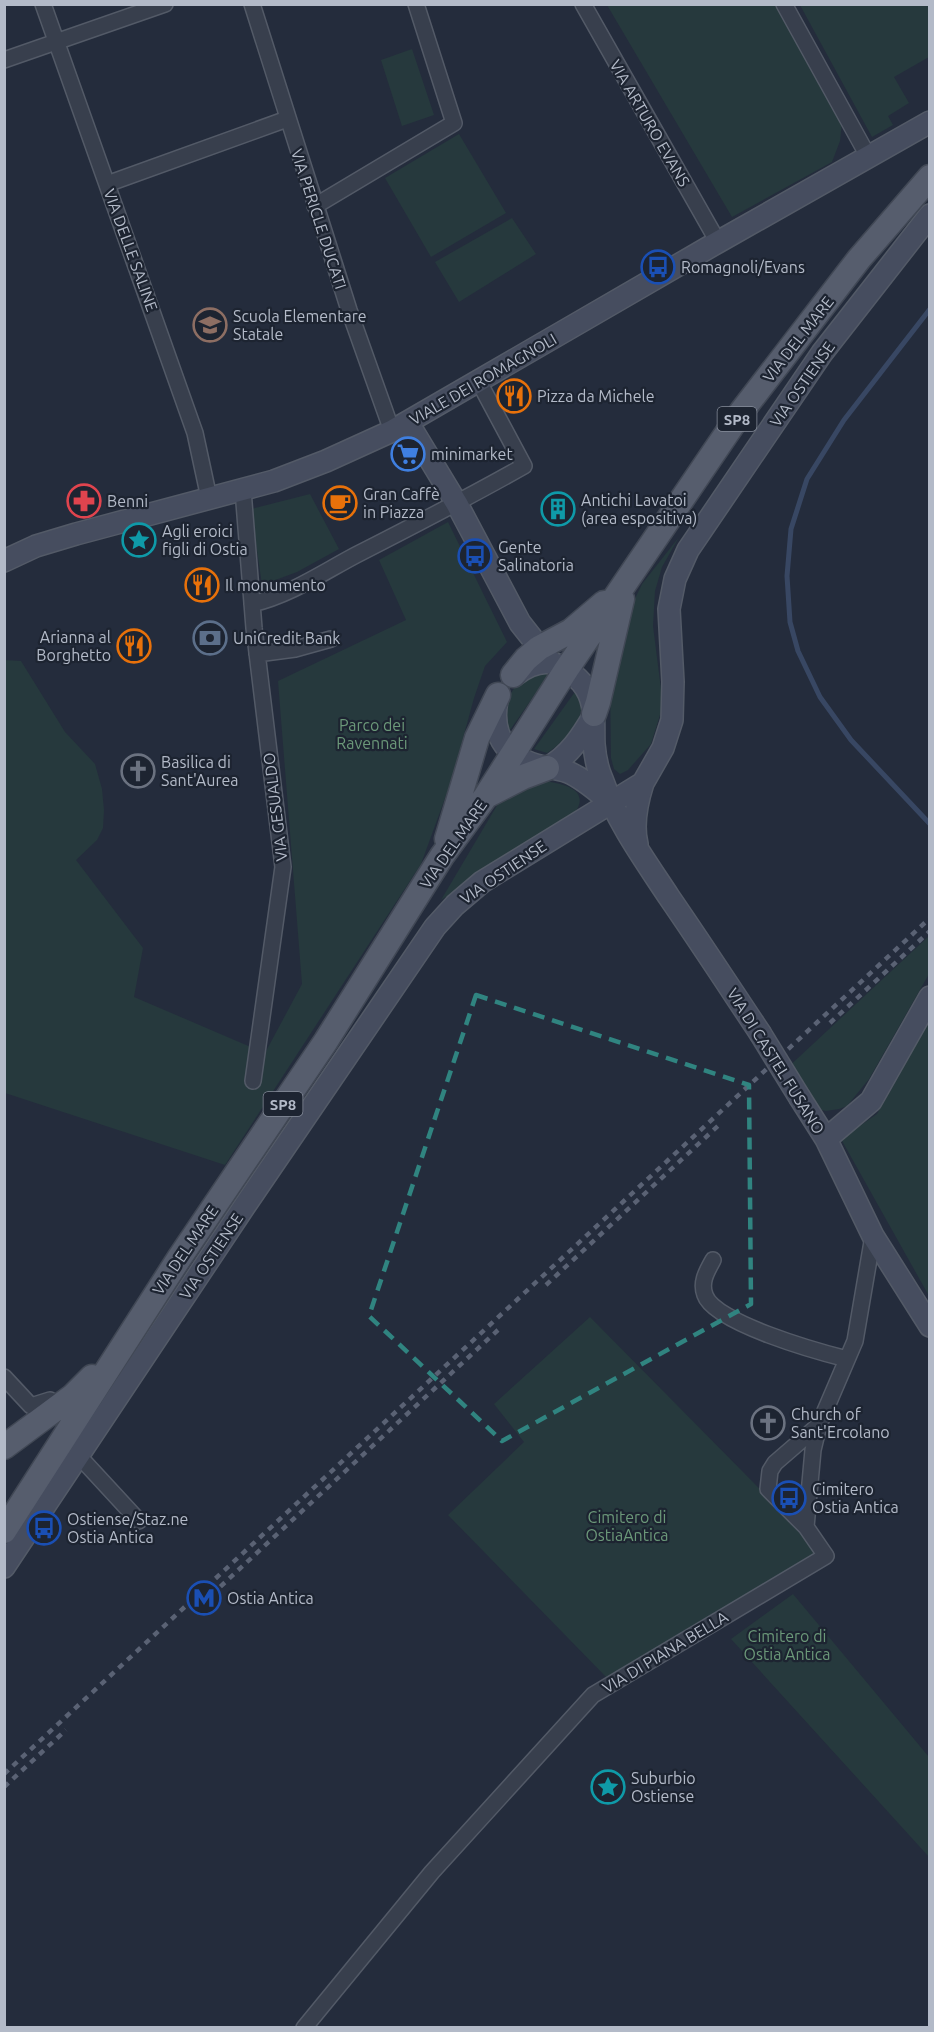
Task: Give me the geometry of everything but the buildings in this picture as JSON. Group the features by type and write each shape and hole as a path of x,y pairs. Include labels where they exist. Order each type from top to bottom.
{"main road":[{"name":"VIA DEL MARE","path":"4,1531 119,1349 326,1041 442,856 486,796 513,753 552,660 624,586 742,411 859,259 930,177"},
{"path":"513,675 526,659 552,660 571,631 624,586"},
{"path":"594,714 624,586"},
{"path":"442,856 472,751 489,710 498,695"},
{"path":"486,796 523,777 548,768"},
{"path":"4,1447 73,1396 119,1349"}],"street":[{"name":"VIA DELLE SALINE","path":"43,4 195,433 209,498"},
{"path":"4,60 165,4"},
{"name":"VIA PERICLE DUCATI","path":"252,4 315,206 400,427"},
{"path":"315,206 454,123 416,4"},
{"name":"VIA ARTURO EVANS","path":"583,4 718,242"},
{"path":"784,4 868,156"},
{"path":"107,184 287,119"},
{"name":"VIALE DEI ROMAGNOLI","path":"4,561 30,549 76,534 243,490 309,468 400,427 930,122"},
{"name":"VIA OSTIENSE","path":"4,1567 435,927 454,905 482,882 643,783 663,748 672,720 673,682 669,609 675,579 684,556 695,536 822,353 930,216"},
{"path":"252,604 291,591 457,504 524,466 479,382"},
{"path":"400,427 457,504 520,624 552,660 587,690 594,714 594,744 597,763 610,802"},
{"name":"VIA GESUALDO","path":"243,490 257,654 283,867 253,1081"},
{"path":"520,624 521,648 513,675 498,695 495,712 496,730 513,753 532,764 560,770 576,777 610,802"},
{"path":"257,654 295,649 331,639"},
{"path":"548,768 572,748 594,714"},
{"path":"639,851 635,838 635,824 643,783"},
{"name":"VIA DI CASTEL FUSANO","path":"610,802 639,851 760,1033 826,1139 873,1236 930,1326"},
{"path":"826,1139 871,1101 930,997"},
{"path":"806,1527 813,1450 819,1425 855,1341 873,1236"},
{"path":"713,1260 704,1278 704,1295 712,1306 749,1327 812,1350 847,1359"},
{"path":"4,1377 31,1406 50,1400"},
{"path":"806,1527 770,1495 770,1470 819,1425"},
{"path":"78,1455 140,1521"},
{"name":"VIA DI PIANA BELLA","path":"304,2028 432,1872 588,1700 604,1688 826,1556 806,1527"}],"highlighted area":[{"path":"476,995 749,1085 751,1304 502,1441 369,1316"}],"green space":[{"path":"607,5 777,5 842,122 840,141 832,162 732,217"},
{"path":"800,5 929,5 929,57 894,77 909,103 888,116 893,125 872,137"},
{"path":"412,49 434,115 402,126 381,60"},
{"path":"459,134 506,213 431,257 385,178"},
{"path":"512,218 536,254 459,302 435,262"},
{"path":"310,494 339,549 297,572 262,585 251,509"},
{"name":"Parco dei Ravennati","path":"448,522 507,642 485,666 451,782 421,864 225,1165 5,1093 4,660 21,661 65,732 95,764 102,789 103,828 97,840 76,860 143,948 134,997 265,1053 302,984 278,681 406,620 379,560"},
{"path":"679,537 662,567 655,591 653,626 663,705 651,744 628,770 620,774 614,769 611,758 610,677 621,628 642,584"},
{"path":"552,670 510,730 504,715 514,689 533,672"},
{"path":"577,689 582,707 575,725 562,741 547,753 534,749"},
{"path":"545,781 567,786 577,793 580,798 575,813 441,900 499,802 510,789"},
{"path":"929,936 929,974 869,1079 847,1106 826,1111 813,1108 784,1071"},
{"path":"929,1009 929,1296 841,1139 877,1114 900,1074"},
{"name":"Cimitero di OstiaAntica","path":"590,1317 826,1556 608,1679 448,1515 524,1442 494,1404"},
{"name":"Cimitero di Ostia Antica","path":"793,1594 929,1757 929,1857 731,1639"}],"waterway":[{"path":"930,309 844,420 807,479 791,529 787,576 790,622 798,651 820,697 851,740 930,824"}],"railway":[{"path":"4,1774 930,918"},
{"path":"830,1023 930,931"},
{"path":"546,1285 720,1124"},
{"path":"194,1611 498,1330"},
{"path":"4,1787 66,1730"}],"place":[{"name":"Romagnoli/Evans","path":"658,267"},
{"name":"Scuola Elementare Statale","path":"210,325"},
{"name":"Pizza da Michele","path":"514,396"},
{"name":"minimarket","path":"408,454"},
{"name":"Benni","path":"84,501"},
{"name":"Gran Caffè in Piazza","path":"340,503"},
{"name":"Antichi Lavatoi (area espositiva)","path":"558,509"},
{"name":"Agli eroici figli di Ostia","path":"139,540"},
{"name":"Gente Salinatoria","path":"475,556"},
{"name":"Il monumento","path":"202,585"},
{"name":"UniCredit Bank","path":"210,638"},
{"name":"Arianna al Borghetto","path":"134,646"},
{"name":"Basilica di Sant'Aurea","path":"138,771"},
{"name":"Church of Sant'Ercolano","path":"768,1423"},
{"name":"Cimitero Ostia Antica","path":"789,1498"},
{"name":"Ostiense/Staz.ne Ostia Antica","path":"44,1528"},
{"name":"Ostia Antica","path":"204,1598"},
{"name":"Suburbio Ostiense","path":"608,1787"}]}
